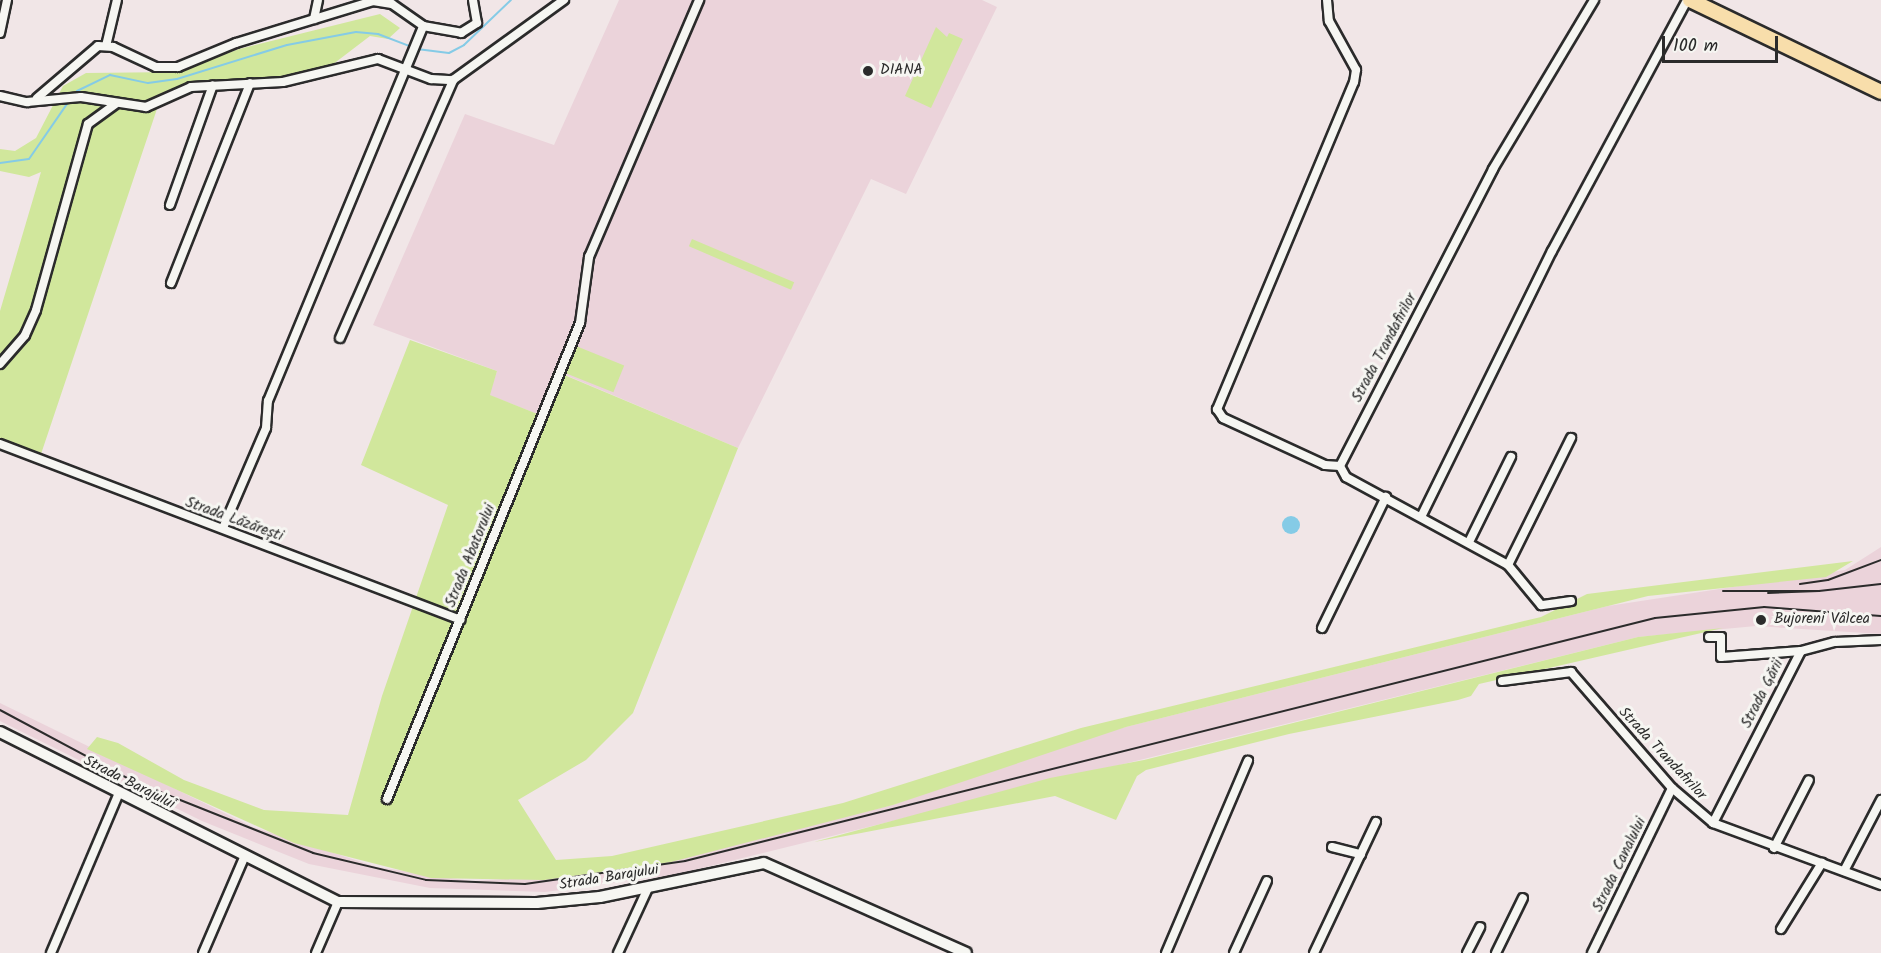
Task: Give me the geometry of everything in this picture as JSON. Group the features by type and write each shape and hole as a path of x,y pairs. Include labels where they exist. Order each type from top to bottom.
{"highway":[{"path":"1688,0 1881,92"}],"street":[{"path":"0,33 7,0"},
{"path":"106,46 117,0"},
{"path":"314,19 318,0"},
{"path":"34,100 88,51 106,46 156,67 178,67 314,19 379,0 423,26 450,33 473,28 473,0"},
{"path":"340,338 453,80 564,0"},
{"name":"Strada Abatorului","path":"387,800 580,323 589,257 699,0"},
{"path":"1327,0 1329,21 1356,70 1354,82 1217,409 1233,423 1325,465 1340,466 1346,477 1422,515 1508,565 1541,605 1571,601"},
{"name":"Strada Trandafirilor","path":"1340,466 1493,169 1594,0"},
{"path":"1422,515 1552,251 1688,0"},
{"path":"223,528 266,428 268,401 423,26"},
{"path":"0,96 34,100 63,97 155,106 184,89 299,79 369,59 407,68 431,79 453,80"},
{"path":"171,283 250,83"},
{"path":"170,205 213,85"},
{"path":"0,364 25,335 36,310 88,124 119,103"},
{"path":"1508,565 1571,438"},
{"name":"Strada Lăzărești","path":"0,444 460,620"},
{"path":"1469,543 1511,457"},
{"path":"1322,628 1386,497"},
{"path":"1709,637 1721,637 1721,657 1801,651"},
{"name":"Strada Gării","path":"1713,823 1801,651 1835,642 1881,640"},
{"name":"Strada Trandafirilor","path":"1502,681 1571,672 1672,788 1713,823 1774,848 1844,870 1881,885"},
{"name":"Strada Barajului","path":"0,732 118,795 338,902 537,903 648,888 764,863 966,953"},
{"path":"1166,953 1248,761"},
{"path":"1774,848 1809,780"},
{"name":"Strada Canalului","path":"1592,953 1672,788"},
{"path":"51,953 118,795"},
{"path":"1844,870 1881,800"},
{"path":"1314,953 1376,822"},
{"path":"1332,847 1361,854"},
{"path":"203,953 244,858"},
{"path":"1781,928 1822,863"},
{"path":"1234,953 1267,880"},
{"path":"618,953 648,888"},
{"path":"1496,953 1523,898"},
{"path":"316,953 338,902"},
{"path":"1467,953 1480,927"}],"shaded area":[{"path":"619,0 982,0 997,7 906,194 871,179 738,448 563,374 545,417 489,395 497,371 373,325 465,114 554,145"},
{"path":"1881,547 1881,634 1756,626 1638,637 674,875 545,892 430,888 309,864 202,821 0,721 0,703 253,827 377,867 471,881 608,873 893,805 1066,742 1608,606 1845,570"}],"green space":[{"path":"380,14 400,28 388,39 370,36 332,65 278,78 194,83 160,100 40,457 0,439 0,311 41,172 29,177 0,171 0,149 15,151 36,138 63,86 86,73 177,72 239,49"},
{"path":"936,27 947,37 949,33 963,39 931,108 905,96"},
{"path":"692,239 794,282 791,290 689,246"},
{"path":"410,340 497,371 490,395 545,417 562,374 738,448 633,713 586,760 518,800 556,860 612,856 843,803 1081,728 1541,617 1587,594 1853,561 1826,577 1648,596 1126,727 893,805 671,862 544,880 431,878 294,843 87,749 97,737 118,743 184,780 264,810 348,815 382,696 448,505 361,465"},
{"path":"576,346 624,365 613,392 565,373"},
{"path":"1723,628 1479,684 1471,696 1458,700 1289,734 1146,770 1137,776 1116,820 1055,796 814,842 1050,778 1144,760 1638,637"}],"water":[{"path":"1291,516 1297,519 1300,525 1297,531 1291,534 1285,531 1282,525 1285,519"}],"waterway":[{"path":"417,49 449,53 464,45 511,0"},
{"path":"77,91 110,75 148,83 177,79 287,45 356,32 378,34 412,47"},
{"path":"0,163 29,159 67,104"}],"railway":[{"path":"1800,584 1828,580 1881,560"},
{"path":"1819,591 1881,584"},
{"path":"1723,591 1819,591 1768,593"},
{"path":"0,710 135,782 313,853 426,880 525,884 685,861 1655,618 1764,607 1881,616"}],"place":[{"name":"DIANA","path":"868,71"},
{"name":"Bujoreni Vâlcea","path":"1761,620"}]}
